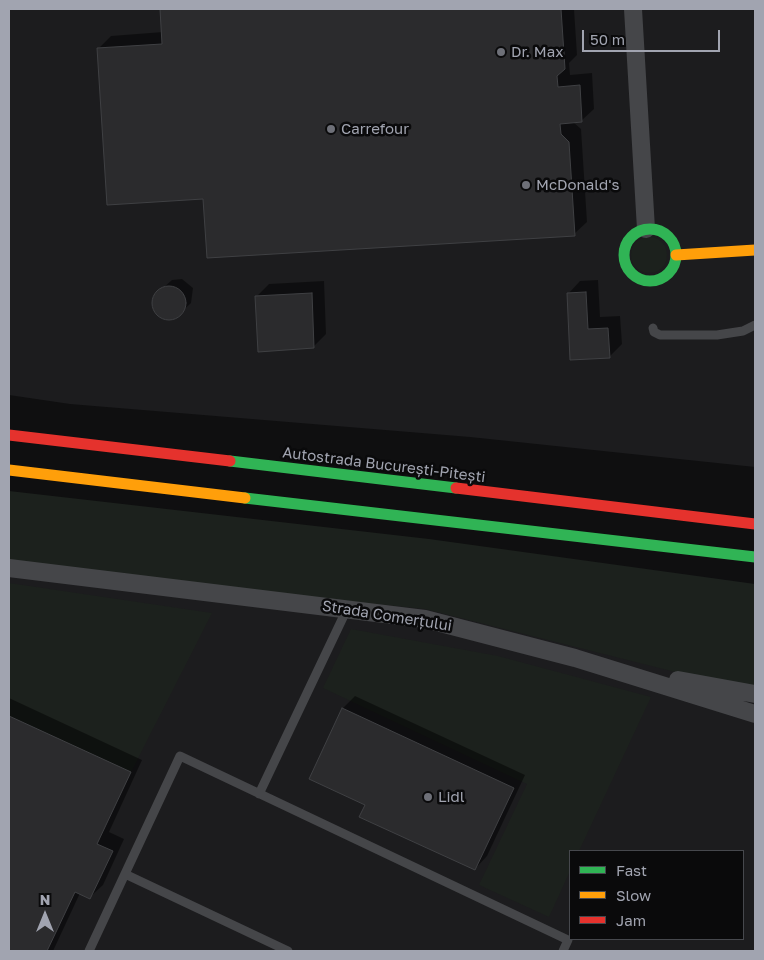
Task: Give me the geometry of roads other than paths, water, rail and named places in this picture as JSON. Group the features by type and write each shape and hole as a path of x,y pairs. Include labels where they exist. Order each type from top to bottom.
{"main road":[{"path":"646,229 664,234 674,246 676,254 672,270 659,280 651,282 636,277 626,265 624,252 630,239 646,229"},
{"path":"676,254 755,250"},
{"name":"Autostrada București-Pitești","path":"9,435 755,524"},
{"path":"9,470 755,558"},
{"path":"502,494 559,488"},
{"path":"499,527 565,537 631,554"}],"street":[{"path":"633,9 646,229"},
{"name":"Strada Comerțului","path":"9,568 425,619 575,658 755,714"},
{"path":"575,658 755,694"}],"lane":[{"path":"653,328 654,332 660,335 717,335 743,330 755,325"},
{"path":"259,794 347,608"},
{"path":"89,951 180,756 568,940 563,951"},
{"path":"125,874 288,951"}],"place":[{"name":"Dr. Max","path":"501,52"},
{"name":"Carrefour","path":"331,129"},
{"name":"McDonald's","path":"526,185"},
{"name":"Lidl","path":"428,797"}]}
